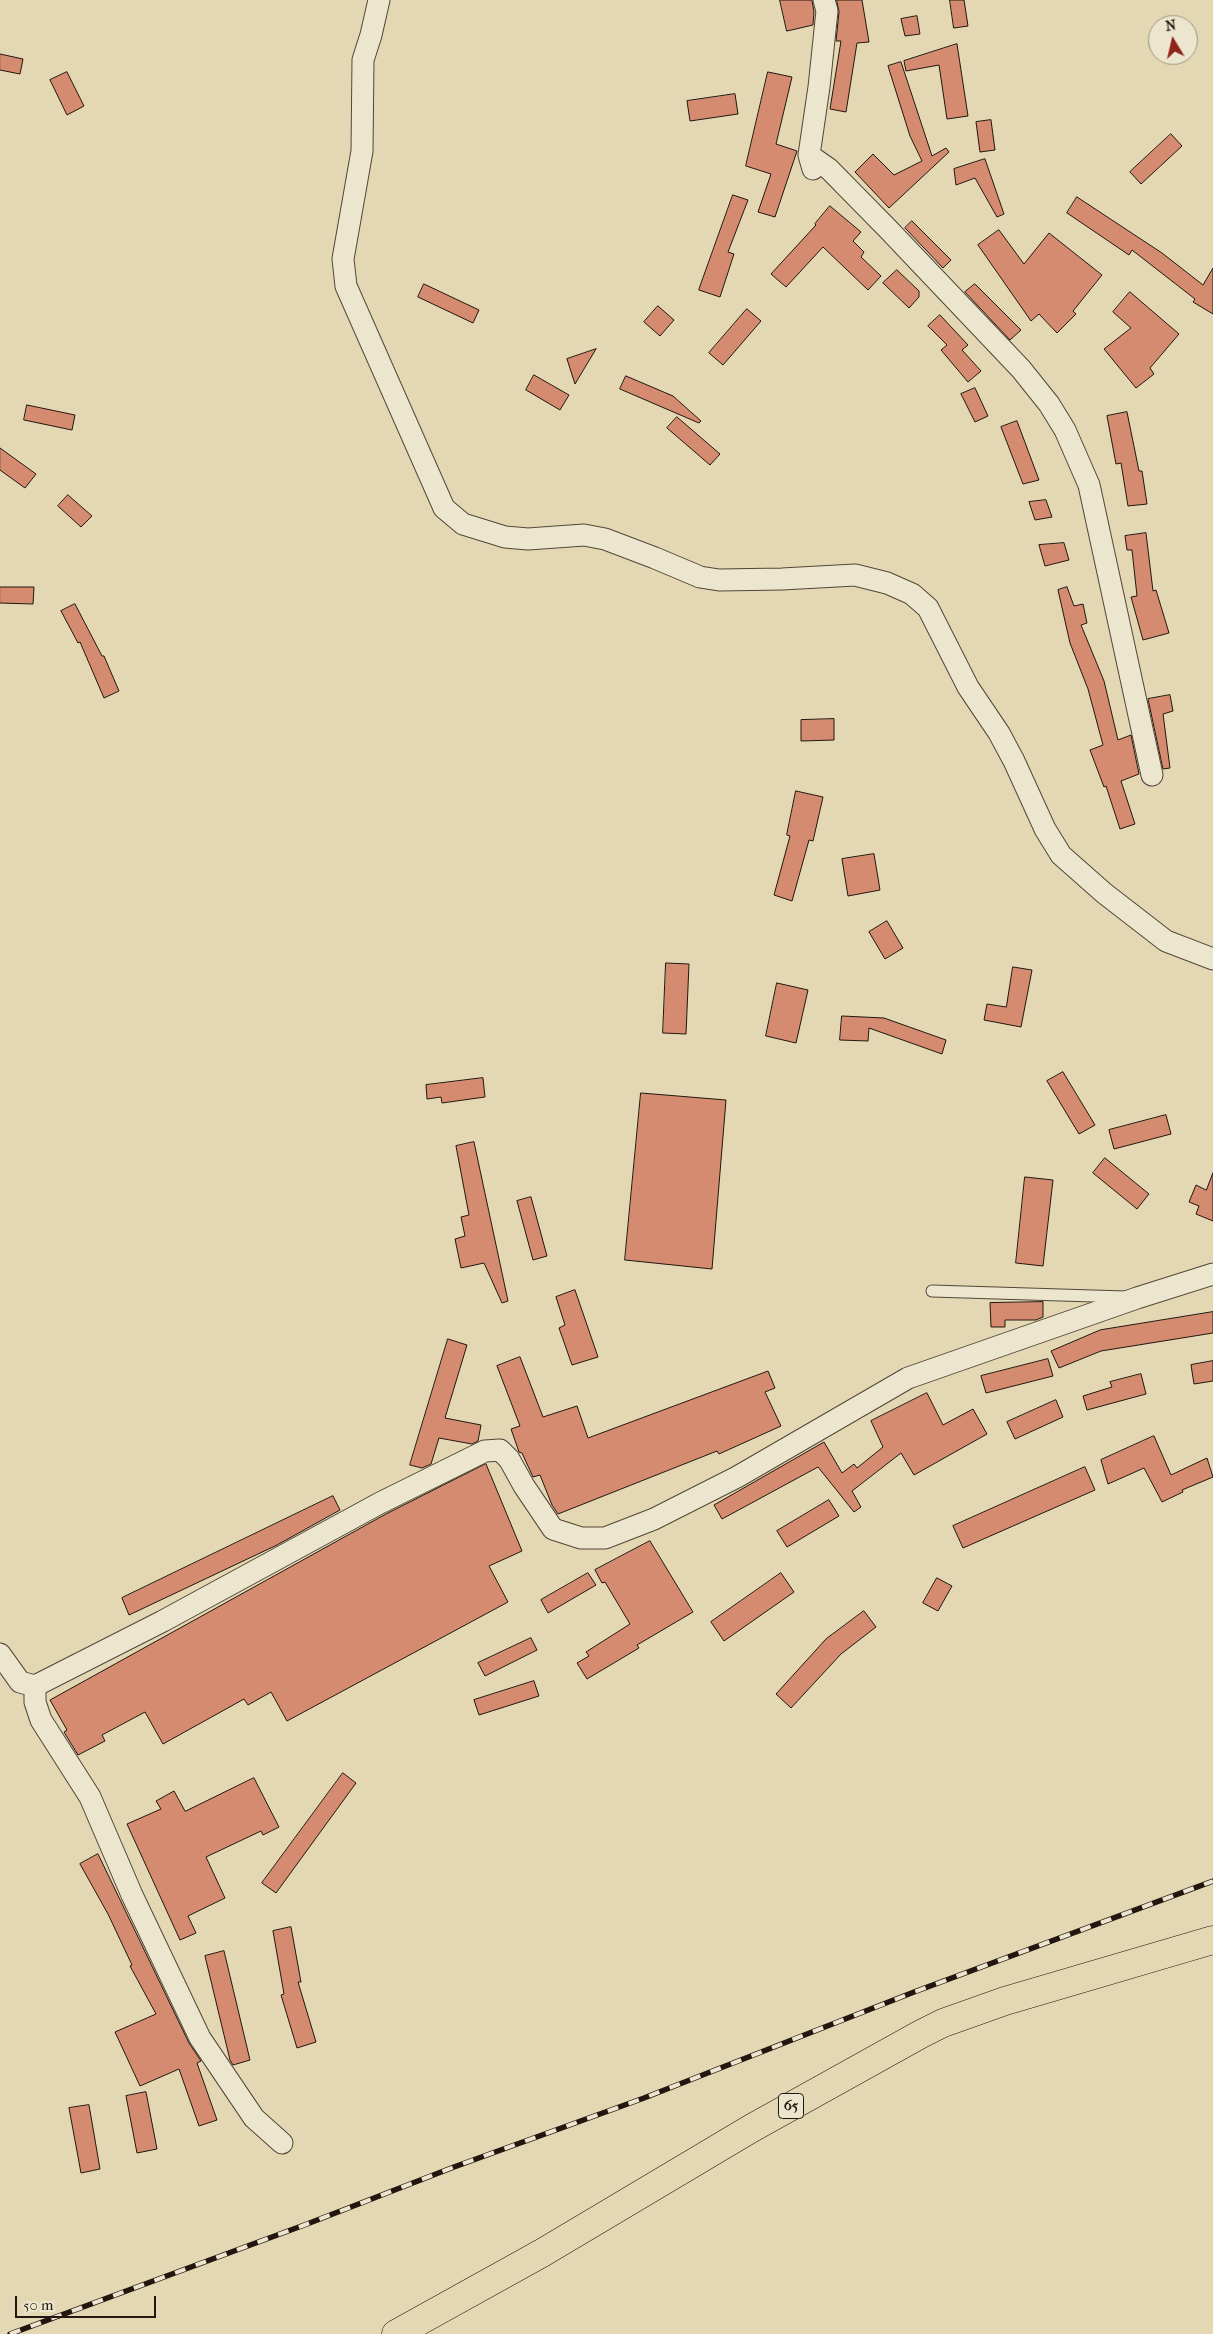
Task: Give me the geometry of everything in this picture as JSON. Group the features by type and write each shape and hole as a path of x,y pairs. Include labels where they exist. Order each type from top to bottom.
{"main road":[{"name":"65","path":"396,2334 542,2253 752,2128 943,2023 1005,2001 1213,1940"}],"street":[{"path":"379,0 363,60 362,151 343,259 346,286 444,508 463,524 505,537 528,540 584,535 605,539 700,578 719,580 782,579 855,575 887,583 912,594 928,608 968,687 999,733 1014,760 1045,829 1061,854 1104,893 1166,941 1213,959"},
{"path":"824,0 826,11 812,165 829,170 888,229 1021,369 1049,404 1065,430 1089,485 1152,775"},
{"path":"0,1654 20,1682 35,1686 163,1621 380,1503 485,1451 500,1450 509,1459 524,1486 553,1529 581,1538 604,1538 654,1519 736,1477 908,1378 1137,1298 1213,1274"},
{"path":"35,1686 36,1702 41,1720 90,1797 132,1895 200,2038 254,2118 282,2143"}],"lane":[{"path":"932,1291 1137,1298"}],"building":[{"path":"780,0 812,0 814,12 813,25 787,31"},
{"path":"837,0 862,0 869,42 857,43 846,112 830,109 841,41 836,41 839,12"},
{"path":"950,0 964,0 968,26 954,28"},
{"path":"917,16 920,34 905,36 901,19"},
{"path":"957,44 968,116 947,119 939,65 906,71 904,61"},
{"path":"0,54 23,59 20,74 0,70"},
{"path":"901,62 932,156 946,148 949,152 889,208 855,172 873,154 894,175 922,161 910,136 888,66"},
{"path":"67,72 84,106 67,115 50,80"},
{"path":"768,72 792,77 776,144 797,151 775,217 758,212 771,174 746,166"},
{"path":"735,94 738,114 690,121 687,101"},
{"path":"991,120 995,150 980,152 976,122"},
{"path":"1171,134 1182,146 1141,184 1130,172"},
{"path":"985,159 1004,214 997,217 975,178 956,185 954,169"},
{"path":"733,195 748,200 728,252 734,254 720,297 699,290"},
{"path":"1077,197 1162,253 1203,285 1213,268 1213,314 1193,302 1195,299 1132,250 1129,255 1067,213"},
{"path":"830,206 861,232 853,241 864,252 861,257 881,276 868,290 823,247 786,287 771,274 816,225"},
{"path":"912,221 951,260 943,268 905,228"},
{"path":"999,230 1024,264 1049,233 1102,275 1073,311 1076,314 1057,333 1039,314 1031,321 978,245"},
{"path":"897,270 919,291 919,297 909,308 883,283"},
{"path":"424,284 479,310 473,323 418,297"},
{"path":"975,284 1021,330 1010,340 965,292"},
{"path":"1130,292 1179,334 1150,368 1154,374 1136,388 1104,349 1131,328 1113,312"},
{"path":"658,306 674,320 660,336 644,322"},
{"path":"747,309 761,321 723,365 709,353"},
{"path":"940,315 968,345 962,350 981,371 968,382 941,350 947,345 928,326"},
{"path":"596,349 575,384 567,359"},
{"path":"534,375 569,395 560,410 526,390"},
{"path":"626,376 673,396 701,421 699,423 620,389"},
{"path":"975,388 988,416 975,422 961,394"},
{"path":"27,405 75,415 72,430 24,420"},
{"path":"1127,412 1139,471 1142,471 1147,504 1128,506 1121,463 1116,464 1107,416"},
{"path":"677,417 720,454 710,465 667,428"},
{"path":"1017,421 1039,480 1023,484 1001,427"},
{"path":"0,448 36,474 25,488 0,470"},
{"path":"68,495 92,516 81,527 58,506"},
{"path":"1046,500 1052,517 1035,520 1029,502"},
{"path":"1146,533 1153,591 1156,590 1169,633 1143,640 1131,597 1137,596 1132,550 1127,550 1125,536"},
{"path":"1064,543 1069,560 1045,566 1039,545"},
{"path":"0,587 34,587 33,604 0,603"},
{"path":"1067,587 1074,606 1083,604 1087,623 1081,625 1104,681 1118,740 1131,735 1139,774 1121,781 1135,824 1120,829 1106,786 1104,787 1090,750 1103,745 1088,689 1070,643 1058,590"},
{"path":"75,604 102,656 104,656 119,691 104,698 80,642 78,643 61,611"},
{"path":"1170,695 1173,711 1163,714 1170,768 1163,769 1148,699"},
{"path":"834,719 834,740 801,741 801,720"},
{"path":"796,791 823,797 813,841 809,840 792,901 774,895 790,836 787,835"},
{"path":"874,854 880,890 848,896 842,859"},
{"path":"887,921 903,948 885,959 869,932"},
{"path":"666,963 689,964 686,1034 663,1033"},
{"path":"1013,967 1032,970 1021,1027 984,1020 987,1004 1006,1007"},
{"path":"777,983 808,990 796,1043 766,1036"},
{"path":"842,1016 884,1018 946,1040 942,1054 869,1028 868,1041 840,1040"},
{"path":"1063,1072 1095,1125 1079,1134 1047,1081"},
{"path":"483,1078 485,1097 442,1103 441,1097 427,1099 426,1085"},
{"path":"641,1093 726,1100 712,1269 625,1260"},
{"path":"1166,1115 1171,1134 1114,1149 1109,1130"},
{"path":"474,1142 508,1301 502,1303 484,1263 461,1268 455,1239 465,1236 461,1217 469,1215 456,1146"},
{"path":"1105,1158 1149,1194 1137,1209 1093,1173"},
{"path":"1213,1173 1213,1221 1196,1214 1199,1206 1189,1202 1196,1185 1206,1190"},
{"path":"1025,1177 1053,1180 1043,1266 1016,1263"},
{"path":"531,1197 547,1256 533,1260 517,1201"},
{"path":"575,1290 598,1357 572,1365 559,1328 565,1325 556,1297"},
{"path":"1043,1302 1043,1317 1036,1320 1005,1320 1005,1327 991,1327 990,1303"},
{"path":"1213,1312 1213,1333 1101,1351 1059,1368 1051,1351 1100,1330"},
{"path":"448,1339 467,1345 445,1418 481,1425 478,1441 472,1444 439,1438 431,1464 422,1468 410,1465"},
{"path":"520,1357 543,1417 577,1406 588,1438 768,1371 775,1388 765,1392 781,1426 719,1454 717,1451 558,1514 552,1505 540,1475 533,1477 522,1453 519,1452 511,1429 520,1426 497,1366"},
{"path":"1048,1359 1053,1376 986,1393 981,1376"},
{"path":"1213,1361 1213,1381 1194,1384 1191,1365"},
{"path":"1141,1374 1146,1394 1087,1410 1083,1396 1112,1387 1110,1382"},
{"path":"927,1393 943,1425 973,1409 987,1434 914,1475 901,1453 852,1491 861,1507 854,1512 818,1467 722,1519 714,1505 824,1442 842,1473 854,1464 857,1468 883,1447 871,1421"},
{"path":"1056,1400 1063,1417 1015,1439 1007,1422"},
{"path":"1154,1436 1171,1475 1207,1458 1213,1477 1182,1490 1183,1492 1162,1502 1144,1468 1108,1484 1101,1460"},
{"path":"486,1464 522,1551 489,1566 508,1602 287,1721 271,1692 248,1705 244,1699 163,1744 145,1712 102,1735 105,1741 78,1755 64,1732 67,1730 50,1700 386,1514"},
{"path":"1085,1467 1095,1490 963,1548 953,1526"},
{"path":"333,1496 340,1510 277,1545 129,1615 122,1598"},
{"path":"829,1500 839,1516 787,1547 777,1531"},
{"path":"650,1541 693,1612 637,1645 639,1648 587,1679 577,1663 589,1656 586,1652 630,1624 605,1582 602,1583 595,1570"},
{"path":"588,1573 596,1585 548,1613 541,1600"},
{"path":"781,1573 794,1592 724,1641 711,1622"},
{"path":"937,1578 952,1586 938,1611 923,1603"},
{"path":"864,1611 876,1627 841,1654 791,1708 776,1694 826,1639"},
{"path":"531,1638 537,1650 485,1676 478,1663"},
{"path":"534,1681 539,1696 479,1715 474,1700"},
{"path":"343,1773 356,1783 276,1893 262,1883"},
{"path":"254,1778 279,1827 263,1835 261,1831 206,1857 225,1898 188,1916 196,1933 180,1940 127,1824 161,1809 156,1801 174,1791 185,1811"},
{"path":"98,1854 189,2043 201,2061 197,2063 217,2120 199,2126 179,2069 140,2086 115,2032 156,2014 130,1966 132,1965 108,1914 80,1864"},
{"path":"291,1927 301,1982 298,1982 316,2042 297,2048 281,1995 284,1994 273,1931"},
{"path":"224,1951 250,2060 233,2065 230,2060 205,1956"},
{"path":"146,2092 157,2149 137,2153 126,2096"},
{"path":"89,2105 100,2169 81,2173 69,2108"}],"railway":[{"path":"10,2334 307,2224 454,2167 644,2098 914,1992 1213,1881"}]}
